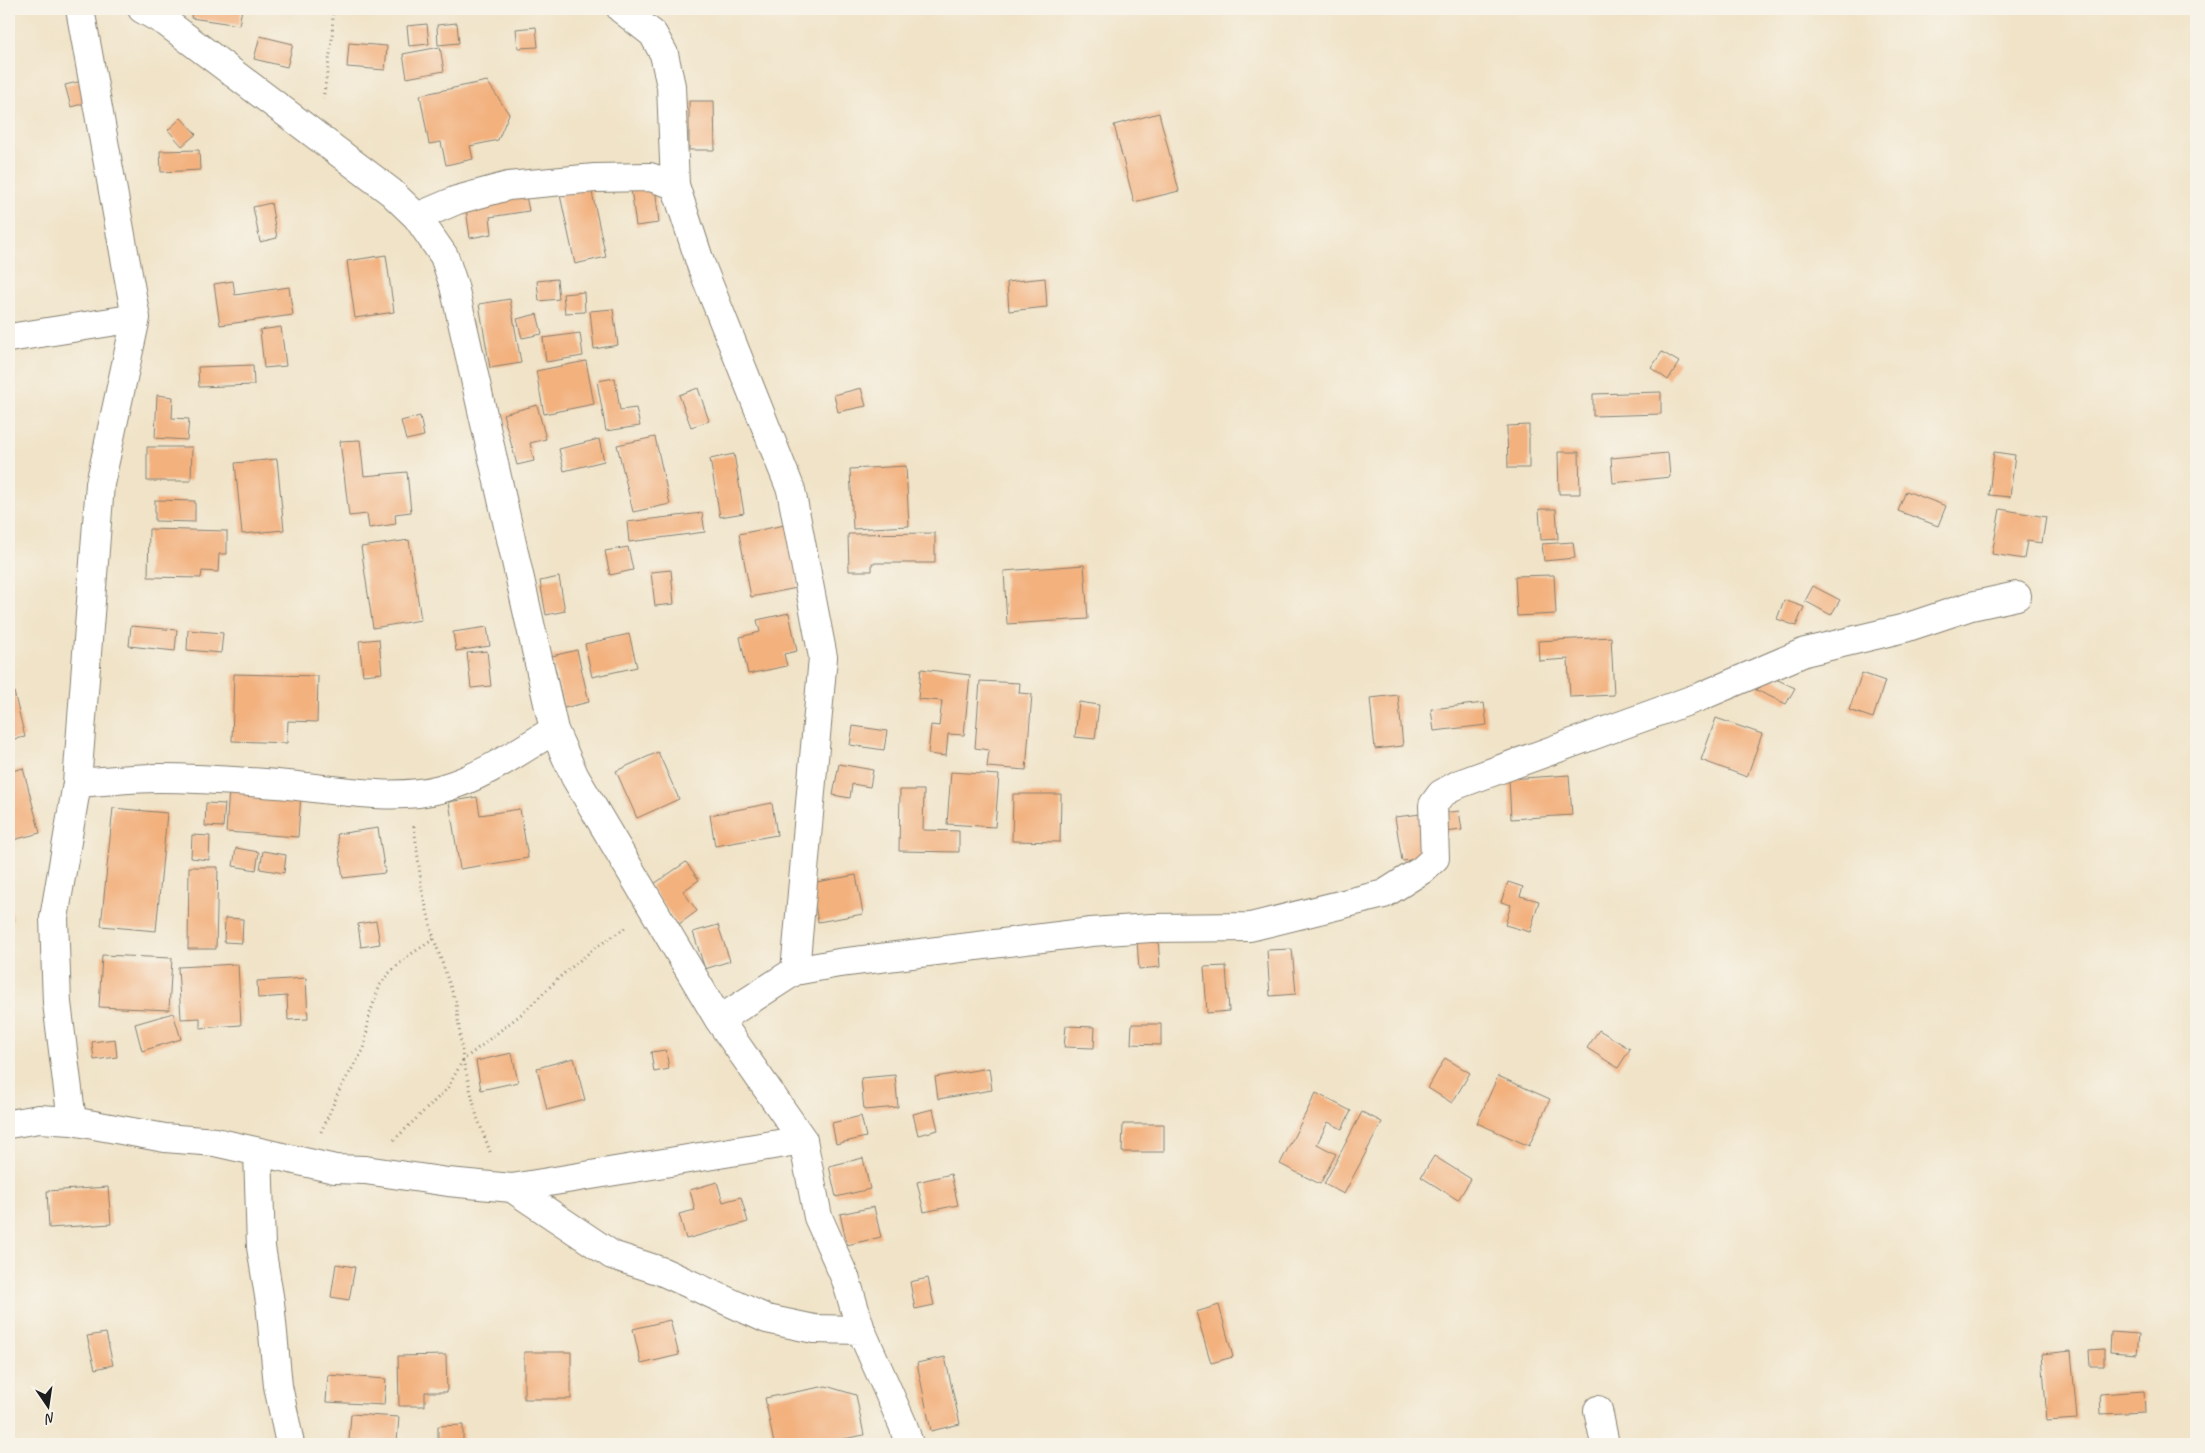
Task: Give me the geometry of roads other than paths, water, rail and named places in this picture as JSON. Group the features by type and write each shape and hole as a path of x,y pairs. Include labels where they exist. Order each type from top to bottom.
{"street":[{"path":"72,1121 57,1004 54,918 76,783 100,484 136,318 80,9"},
{"path":"142,9 168,23 391,192 417,217 444,256 454,286 554,730 575,777 719,1020 804,1140 818,1217 846,1280 861,1330 903,1425 909,1444"},
{"path":"621,9 653,34 664,54 671,86 675,185 701,265 791,490 823,657 795,971"},
{"path":"417,217 457,200 508,186 595,178 650,177 675,185"},
{"path":"9,338 136,318"},
{"path":"719,1020 795,971 849,962 1091,932 1151,928 1250,927 1384,894 1422,870 1435,858 1433,805 1441,794 1459,784 1702,696 1805,652 1905,628 1971,606 2017,596"},
{"path":"76,783 158,778 194,779 337,791 418,794 441,789 480,774 554,730"},
{"path":"9,1124 38,1119 72,1121 165,1138 215,1142 335,1169 365,1170 448,1182 512,1188 804,1140"},
{"path":"258,1152 261,1247 270,1302 278,1386 290,1444"},
{"path":"512,1188 612,1255 661,1271 767,1319 814,1329 861,1330"},
{"path":"1598,1410 1605,1444"}]}
